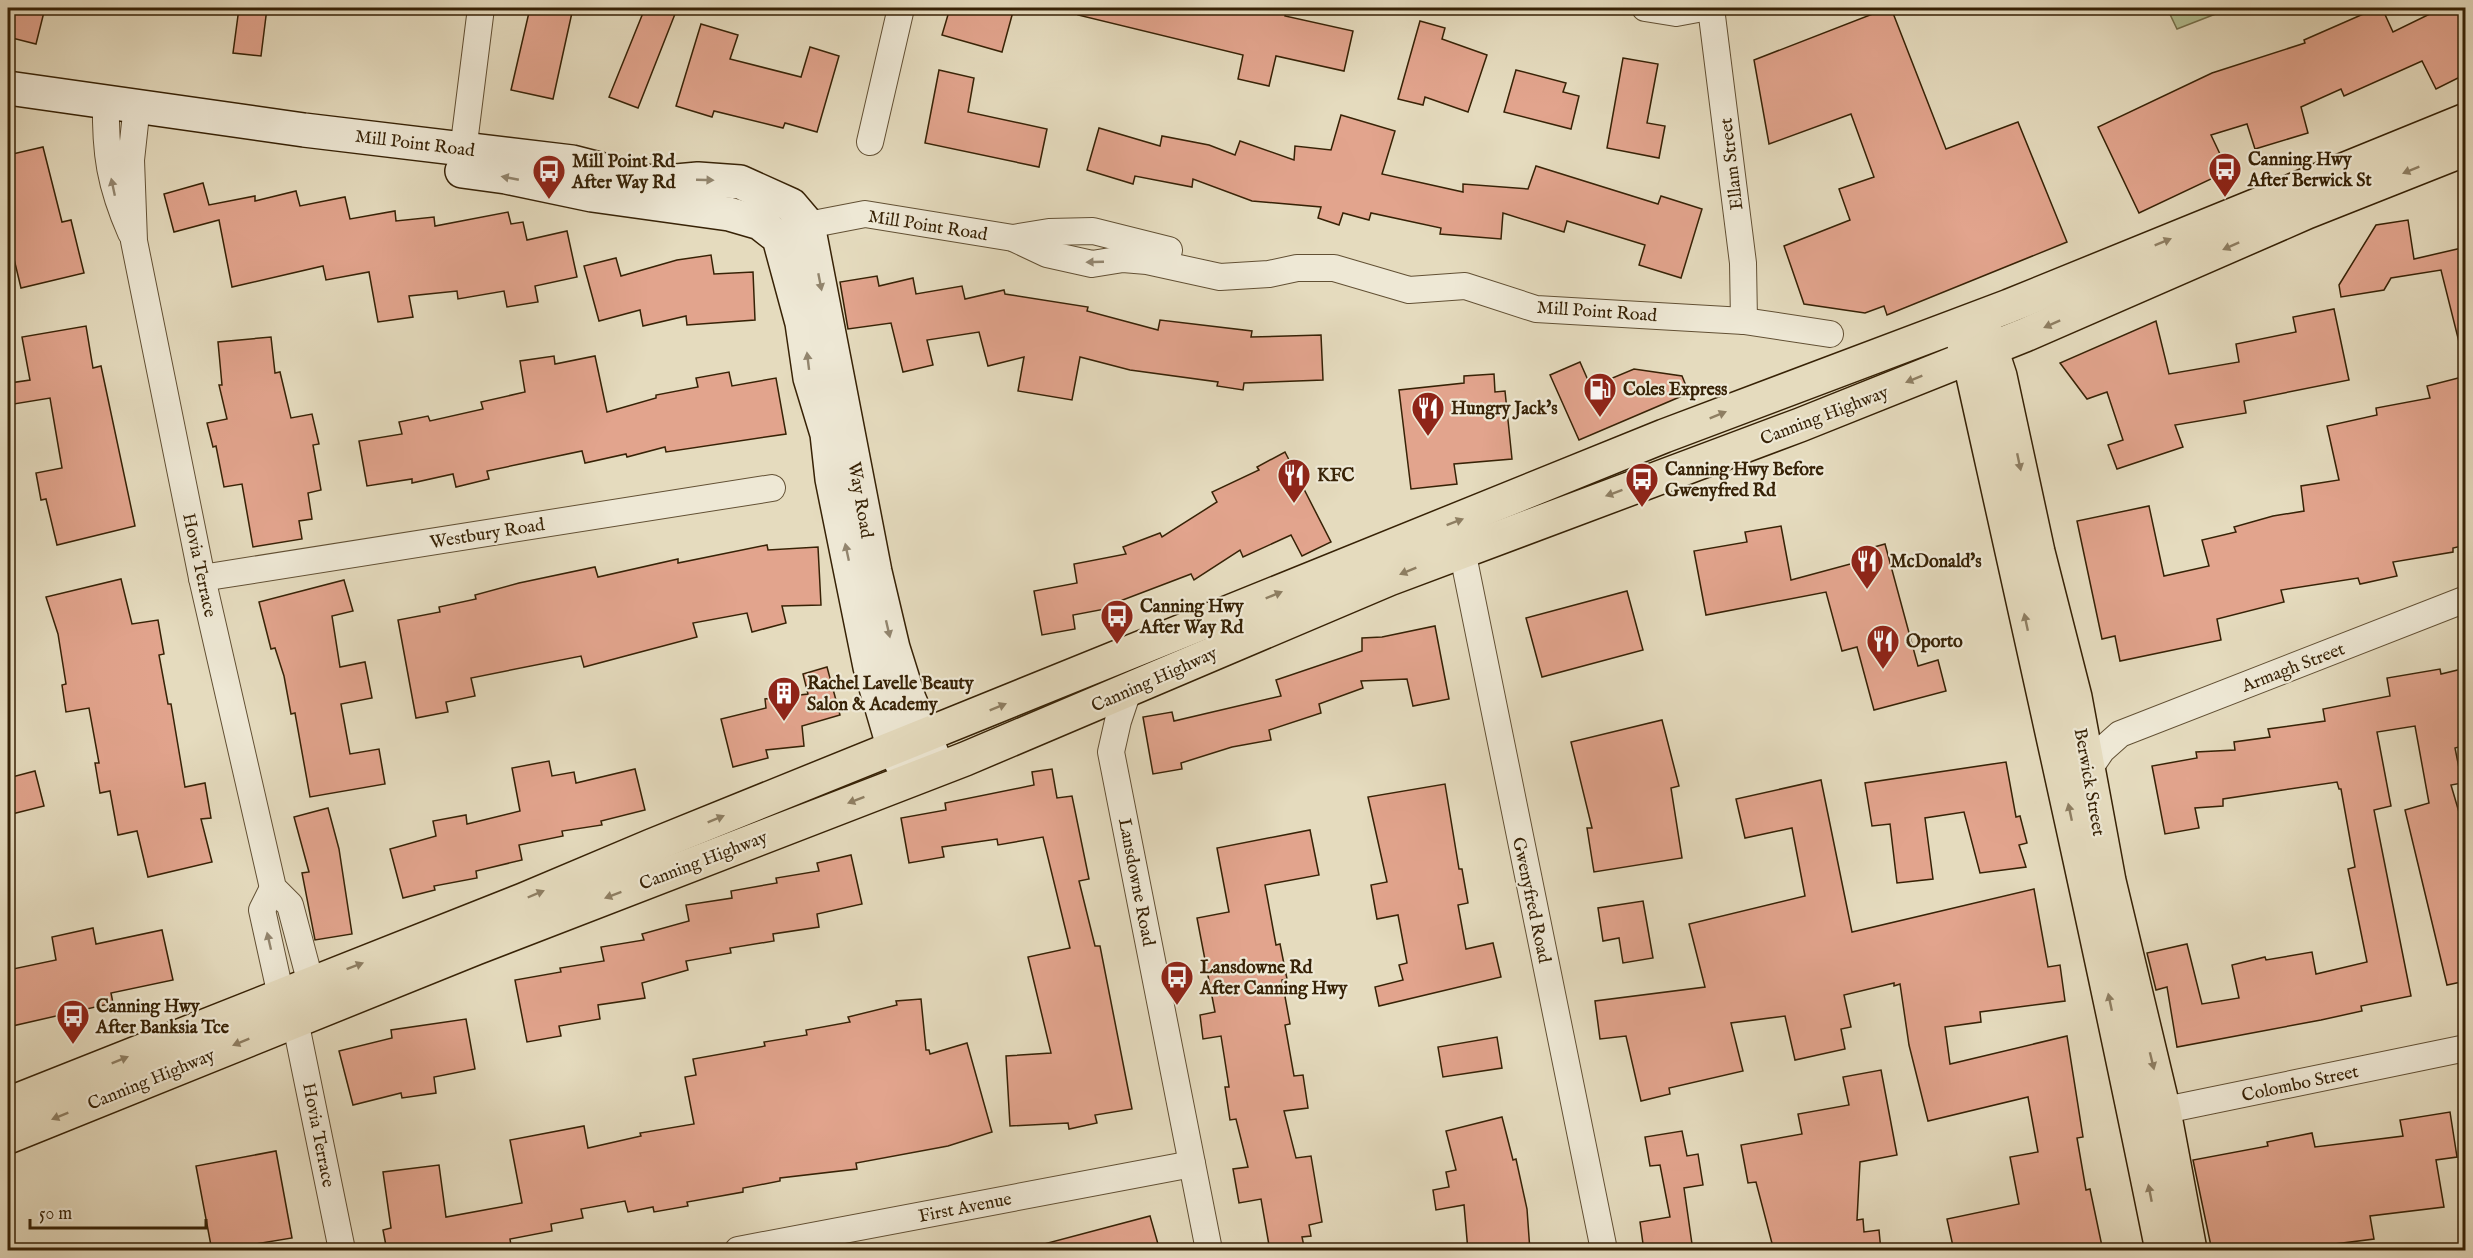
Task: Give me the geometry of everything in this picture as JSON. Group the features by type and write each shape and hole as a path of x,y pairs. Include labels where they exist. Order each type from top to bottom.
{"main road":[{"name":"Mill Point Road","path":"8,88 121,114"},
{"name":"Mill Point Road","path":"8,108 121,114 304,130 462,160 572,162 654,183 698,179 740,182 791,205 808,225"},
{"name":"Canning Highway","path":"8,1137 288,1008 311,984 1685,428 1969,321 2466,120"},
{"name":"Canning Highway","path":"8,1104 288,1008 976,755 1264,631 1462,550 1800,425 1980,354 2307,212 2466,149"},
{"name":"Mill Point Road","path":"462,160 506,177 592,195 729,214 760,222 778,238"},
{"name":"Way Road","path":"808,225 874,573 893,648 925,736 924,774"},
{"name":"Way Road","path":"778,238 802,323 810,378 827,434 832,479 870,667 894,749 924,774"},
{"name":"Berwick Street","path":"1969,321 1980,354 2149,1113 2190,1251"},
{"name":"Berwick Street","path":"1980,354 2000,376 2089,769 2149,1113 2162,1251"}],"street":[{"path":"462,160 481,8"},
{"path":"870,142 901,8"},
{"path":"1645,8 1676,13 1703,8"},
{"name":"Ellam Street","path":"1711,8 1743,263 1744,321"},
{"name":"Hovia Terrace","path":"121,114 131,160 134,241 202,578 273,888 290,905 311,984"},
{"name":"Mill Point Road","path":"778,238 808,225 866,213 1013,238 1049,232 1093,231 1141,252 1220,277 1269,274 1297,268 1334,268 1409,290 1466,286 1536,309 1631,312 1744,321 1830,334"},
{"name":"Westbury Road","path":"202,578 772,489"},
{"name":"Gwenyfred Road","path":"1462,550 1604,1251"},
{"name":"Armagh Street","path":"2089,769 2102,750 2120,734 2466,599"},
{"name":"Lansdowne Road","path":"1128,691 1118,721 1112,752 1209,1251"},
{"path":"2079,722 2120,734"},
{"name":"Hovia Terrace","path":"273,888 262,910 288,1008 342,1251"},
{"name":"Colombo Street","path":"2149,1113 2466,1048"},
{"name":"First Avenue","path":"738,1251 1192,1164"}],"green space":[{"path":"2167,8 2231,8 2177,29"}],"building":[{"path":"8,8 45,8 36,44 8,37"},
{"path":"239,8 267,8 261,56 233,53"},
{"path":"530,8 573,8 553,99 511,90"},
{"path":"645,8 657,8 675,14 638,108 609,97"},
{"path":"950,8 1014,8 1002,52 942,35"},
{"path":"1079,8 1287,8 1285,16 1353,31 1344,71 1276,56 1269,86 1238,79 1243,55 1078,15"},
{"path":"1891,8 1946,149 2018,122 2067,242 1887,315 1884,306 1865,313 1804,304 1784,246 1850,220 1839,189 1874,177 1851,114 1769,144 1754,60"},
{"path":"2377,8 2382,8 2393,32 2442,8 2466,8 2466,74 2436,89 2422,61 2344,96 2341,89 2301,107 2308,133 2255,149 2247,124 2211,135 2228,171 2139,213 2098,127 2212,73 2305,43 2304,40"},
{"path":"1420,21 1445,28 1442,39 1487,55 1468,112 1425,97 1423,105 1398,99"},
{"path":"701,24 738,35 730,59 801,77 810,47 839,56 817,132 785,123 783,128 714,111 712,117 676,106"},
{"path":"1623,58 1658,64 1647,123 1665,126 1659,158 1607,148"},
{"path":"939,70 974,78 968,112 1047,129 1039,167 925,143"},
{"path":"1516,70 1566,83 1563,92 1579,96 1571,129 1504,112"},
{"path":"1341,115 1395,131 1382,174 1463,192 1463,184 1528,189 1536,166 1658,204 1661,196 1702,209 1681,278 1639,265 1645,245 1567,221 1564,232 1503,213 1501,239 1440,234 1441,228 1371,213 1369,220 1343,213 1339,225 1318,218 1321,207 1252,201 1193,179 1192,187 1135,176 1133,184 1087,170 1099,128 1160,146 1162,136 1209,145 1235,155 1240,141 1294,160 1295,146 1331,150"},
{"path":"43,147 62,222 71,220 84,273 21,288 8,234 8,155"},
{"path":"203,183 209,205 255,196 255,201 296,191 300,206 345,197 350,219 395,211 396,221 434,217 435,226 508,212 511,224 523,222 527,240 567,231 577,277 535,286 538,302 507,307 504,291 458,299 457,291 409,296 413,317 378,322 369,272 326,280 323,266 232,287 219,220 174,232 164,194"},
{"path":"2408,220 2414,259 2466,247 2466,341 2459,342 2441,270 2391,278 2384,290 2341,297 2339,285 2376,225"},
{"path":"711,255 714,274 753,272 755,320 687,325 686,316 643,326 640,310 599,321 584,266 616,258 621,276 677,260"},
{"path":"877,276 879,286 913,278 916,294 962,286 965,299 1004,290 1005,294 1088,307 1087,311 1158,330 1160,320 1252,331 1251,337 1321,335 1323,380 1244,383 1243,390 1217,386 1218,382 1130,370 1080,357 1072,400 1018,391 1024,357 988,366 979,332 927,340 933,365 903,372 891,323 848,329 840,282"},
{"path":"2334,309 2349,380 2244,401 2246,413 2175,425 2183,447 2117,469 2108,445 2123,440 2107,392 2087,399 2060,363 2156,321 2169,374 2239,362 2236,344 2296,332 2293,317"},
{"path":"86,326 93,368 101,366 135,526 57,545 46,499 41,500 36,473 62,468 50,398 14,404 10,383 30,380 22,337"},
{"path":"271,337 275,373 280,372 291,418 312,414 319,444 313,445 321,490 308,493 312,519 299,521 302,539 253,547 242,484 224,487 216,446 213,447 207,423 227,419 219,385 222,385 218,342"},
{"path":"554,356 555,364 595,356 607,412 656,398 656,395 698,387 696,378 729,372 732,386 776,378 786,434 666,452 665,447 627,457 626,454 585,463 582,451 487,471 489,479 456,487 453,474 412,483 412,479 367,486 359,441 402,434 399,422 428,416 430,421 483,409 481,402 525,392 520,361"},
{"name":"Coles Express","path":"1580,362 1591,387 1634,369 1682,376 1689,393 1579,440 1550,375"},
{"path":"1494,374 1495,392 1505,391 1512,459 1454,464 1457,484 1411,489 1399,390 1464,383 1464,376"},
{"path":"2466,376 2466,545 2453,548 2453,552 2393,562 2397,576 2360,584 2358,578 2281,590 2284,602 2217,619 2221,640 2120,661 2115,636 2102,639 2077,521 2149,506 2164,576 2209,566 2202,540 2236,532 2234,527 2273,516 2304,511 2301,486 2339,480 2327,426 2377,415 2376,408 2430,398 2427,386"},
{"path":"1285,452 1331,542 1302,556 1291,535 1243,557 1240,550 1194,580 1191,574 1120,601 1121,606 1073,615 1075,629 1042,635 1034,591 1077,583 1074,564 1126,554 1123,547 1160,533 1162,537 1217,502 1212,492 1259,470 1257,467"},
{"path":"1781,526 1791,580 1869,559 1867,549 1885,544 1918,666 1938,660 1946,691 1874,710 1857,647 1842,651 1826,592 1706,615 1694,551 1747,542 1745,532"},
{"path":"767,545 768,550 818,547 821,605 782,606 786,623 752,632 747,613 693,623 697,637 584,667 581,656 471,678 475,696 446,702 448,712 416,718 398,620 440,612 439,607 476,599 475,595 519,583 595,567 598,577 678,559 678,563"},
{"path":"121,579 132,624 158,620 164,654 159,655 168,704 171,704 185,787 205,783 211,818 201,819 212,862 148,877 137,831 118,835 110,791 100,793 95,763 99,763 89,708 66,712 62,685 66,684 58,634 46,597"},
{"path":"344,580 353,611 332,616 340,667 365,662 372,698 341,704 350,754 379,749 385,784 310,797 295,713 291,714 284,676 275,648 271,649 259,602"},
{"path":"1627,591 1643,650 1542,677 1526,618"},
{"path":"1435,626 1449,699 1413,706 1407,679 1361,681 1363,688 1319,704 1321,713 1269,730 1271,740 1232,747 1181,763 1182,769 1153,774 1143,717 1172,712 1174,721 1281,696 1276,680 1362,651 1362,638 1382,637"},
{"path":"827,667 840,715 802,726 804,746 766,750 768,758 733,767 721,719 766,708 765,699 808,694 803,674"},
{"path":"2466,668 2466,745 2455,748 2462,783 2451,785 2466,836 2466,981 2447,985 2405,810 2429,803 2415,726 2377,732 2391,806 2374,810 2411,996 2361,1006 2362,1011 2321,1020 2177,1047 2167,987 2156,990 2147,953 2187,944 2202,1004 2239,998 2232,965 2265,957 2266,960 2312,952 2316,974 2367,962 2348,869 2355,867 2341,789 2337,782 2223,799 2223,806 2195,808 2199,828 2165,834 2152,766 2197,758 2196,752 2235,750 2234,742 2270,737 2268,729 2325,721 2323,709 2390,696 2387,678 2440,669 2441,674"},
{"path":"1662,720 1679,786 1671,788 1682,858 1594,872 1587,828 1592,828 1571,742"},
{"path":"549,761 552,776 574,772 576,783 635,769 645,810 601,821 602,825 562,831 563,836 519,845 522,860 476,871 477,878 434,886 435,890 403,898 390,849 436,836 433,821 466,815 467,824 520,811 512,768"},
{"path":"2006,762 2016,817 2020,816 2027,843 2019,845 2026,867 1980,873 1964,812 1925,818 1933,879 1897,883 1890,824 1872,826 1865,783"},
{"path":"1052,769 1057,798 1072,796 1089,879 1079,881 1095,946 1100,946 1132,1109 1095,1115 1097,1123 1069,1129 1068,1123 1010,1126 1006,1056 1051,1053 1028,957 1070,948 1043,837 998,845 997,839 942,847 944,857 909,863 901,818 946,810 945,803 1034,785 1032,772"},
{"path":"35,771 44,806 8,815 8,778"},
{"path":"1821,780 1852,932 2034,889 2048,967 2060,965 2065,1001 1980,1012 1981,1022 1945,1027 1950,1064 2067,1036 2083,1137 2077,1138 2086,1190 2090,1189 2103,1251 1954,1251 1947,1219 2019,1204 2010,1157 2038,1152 2028,1097 1928,1121 1909,1045 1900,984 1894,986 1894,983 1844,995 1851,1027 1841,1029 1845,1049 1795,1060 1785,1016 1731,1023 1743,1071 1669,1088 1670,1094 1641,1101 1626,1036 1600,1039 1595,1001 1705,987 1689,924 1805,896 1792,828 1745,838 1736,799"},
{"path":"1445,784 1459,869 1462,869 1468,903 1458,905 1466,949 1493,943 1501,977 1379,1006 1375,987 1403,980 1399,965 1407,963 1398,915 1377,919 1371,885 1387,882 1368,797"},
{"path":"328,808 339,849 352,934 315,940 302,873 309,872 294,817"},
{"path":"1310,830 1319,875 1265,885 1276,945 1280,944 1287,979 1282,980 1290,1024 1285,1025 1294,1076 1303,1075 1308,1108 1284,1111 1296,1158 1311,1156 1322,1222 1309,1225 1311,1236 1302,1237 1305,1251 1270,1251 1261,1199 1239,1203 1233,1169 1248,1167 1236,1119 1230,1120 1225,1087 1229,1087 1221,1036 1203,1039 1200,1015 1215,1012 1197,918 1229,912 1217,848"},
{"path":"851,855 862,904 817,914 819,927 773,934 774,941 730,948 731,953 686,961 688,970 642,983 645,998 598,1005 600,1019 559,1026 561,1036 527,1042 515,980 561,972 560,968 604,961 601,947 644,940 642,934 689,921 686,905 732,898 731,891 777,883 776,878 819,871 817,863"},
{"path":"1643,901 1653,958 1623,963 1619,938 1603,941 1598,908"},
{"path":"93,928 96,944 162,930 173,980 111,993 113,1003 8,1027 8,970 56,960 52,937"},
{"path":"921,999 926,1050 929,1050 930,1054 967,1043 992,1132 948,1146 856,1163 857,1169 780,1178 780,1181 743,1188 743,1192 687,1202 688,1206 654,1212 653,1207 628,1212 625,1201 581,1209 583,1218 551,1224 552,1231 510,1239 512,1251 387,1251 383,1230 391,1228 383,1172 439,1165 446,1217 522,1203 510,1140 584,1126 588,1148 641,1136 640,1133 694,1124 685,1077 696,1075 693,1059 765,1046 764,1042 807,1035 806,1030 850,1022 848,1017 897,1005 896,1001"},
{"path":"466,1019 475,1069 434,1077 436,1093 402,1098 401,1093 353,1105 339,1051 392,1038 391,1030"},
{"path":"1497,1037 1502,1068 1443,1077 1438,1047"},
{"path":"1881,1070 1897,1155 1860,1162 1857,1220 1863,1219 1864,1232 1879,1230 1881,1251 1774,1251 1756,1182 1748,1183 1741,1145 1802,1134 1798,1114 1849,1105 1843,1077"},
{"path":"2450,1112 2457,1157 2436,1160 2444,1207 2370,1216 2374,1239 2335,1244 2336,1251 2212,1251 2193,1160 2268,1146 2267,1142 2312,1133 2315,1147 2403,1136 2400,1120"},
{"path":"1502,1117 1513,1160 1516,1159 1527,1209 1530,1251 1468,1251 1464,1205 1436,1210 1433,1190 1449,1187 1446,1172 1456,1170 1446,1131"},
{"path":"1682,1131 1687,1156 1698,1154 1703,1185 1684,1188 1693,1251 1644,1251 1640,1222 1670,1217 1660,1165 1650,1166 1645,1137"},
{"path":"276,1151 292,1238 212,1251 196,1166"},
{"path":"1150,1216 1160,1251 1045,1251 1044,1244"}],"place":[{"name":"Canning Hwy After Berwick St","path":"2225,198"},
{"name":"Mill Point Rd After Way Rd","path":"549,200"},
{"name":"Coles Express","path":"1600,418"},
{"name":"Hungry Jack's","path":"1428,437"},
{"name":"KFC","path":"1294,504"},
{"name":"Canning Hwy Before Gwenyfred Rd","path":"1642,508"},
{"name":"McDonald's","path":"1867,590"},
{"name":"Canning Hwy After Way Rd","path":"1117,645"},
{"name":"Oporto","path":"1883,670"},
{"name":"Rachel Lavelle Beauty Salon & Academy","path":"784,722"},
{"name":"Lansdowne Rd After Canning Hwy","path":"1177,1006"},
{"name":"Canning Hwy After Banksia Tce","path":"73,1045"}]}
